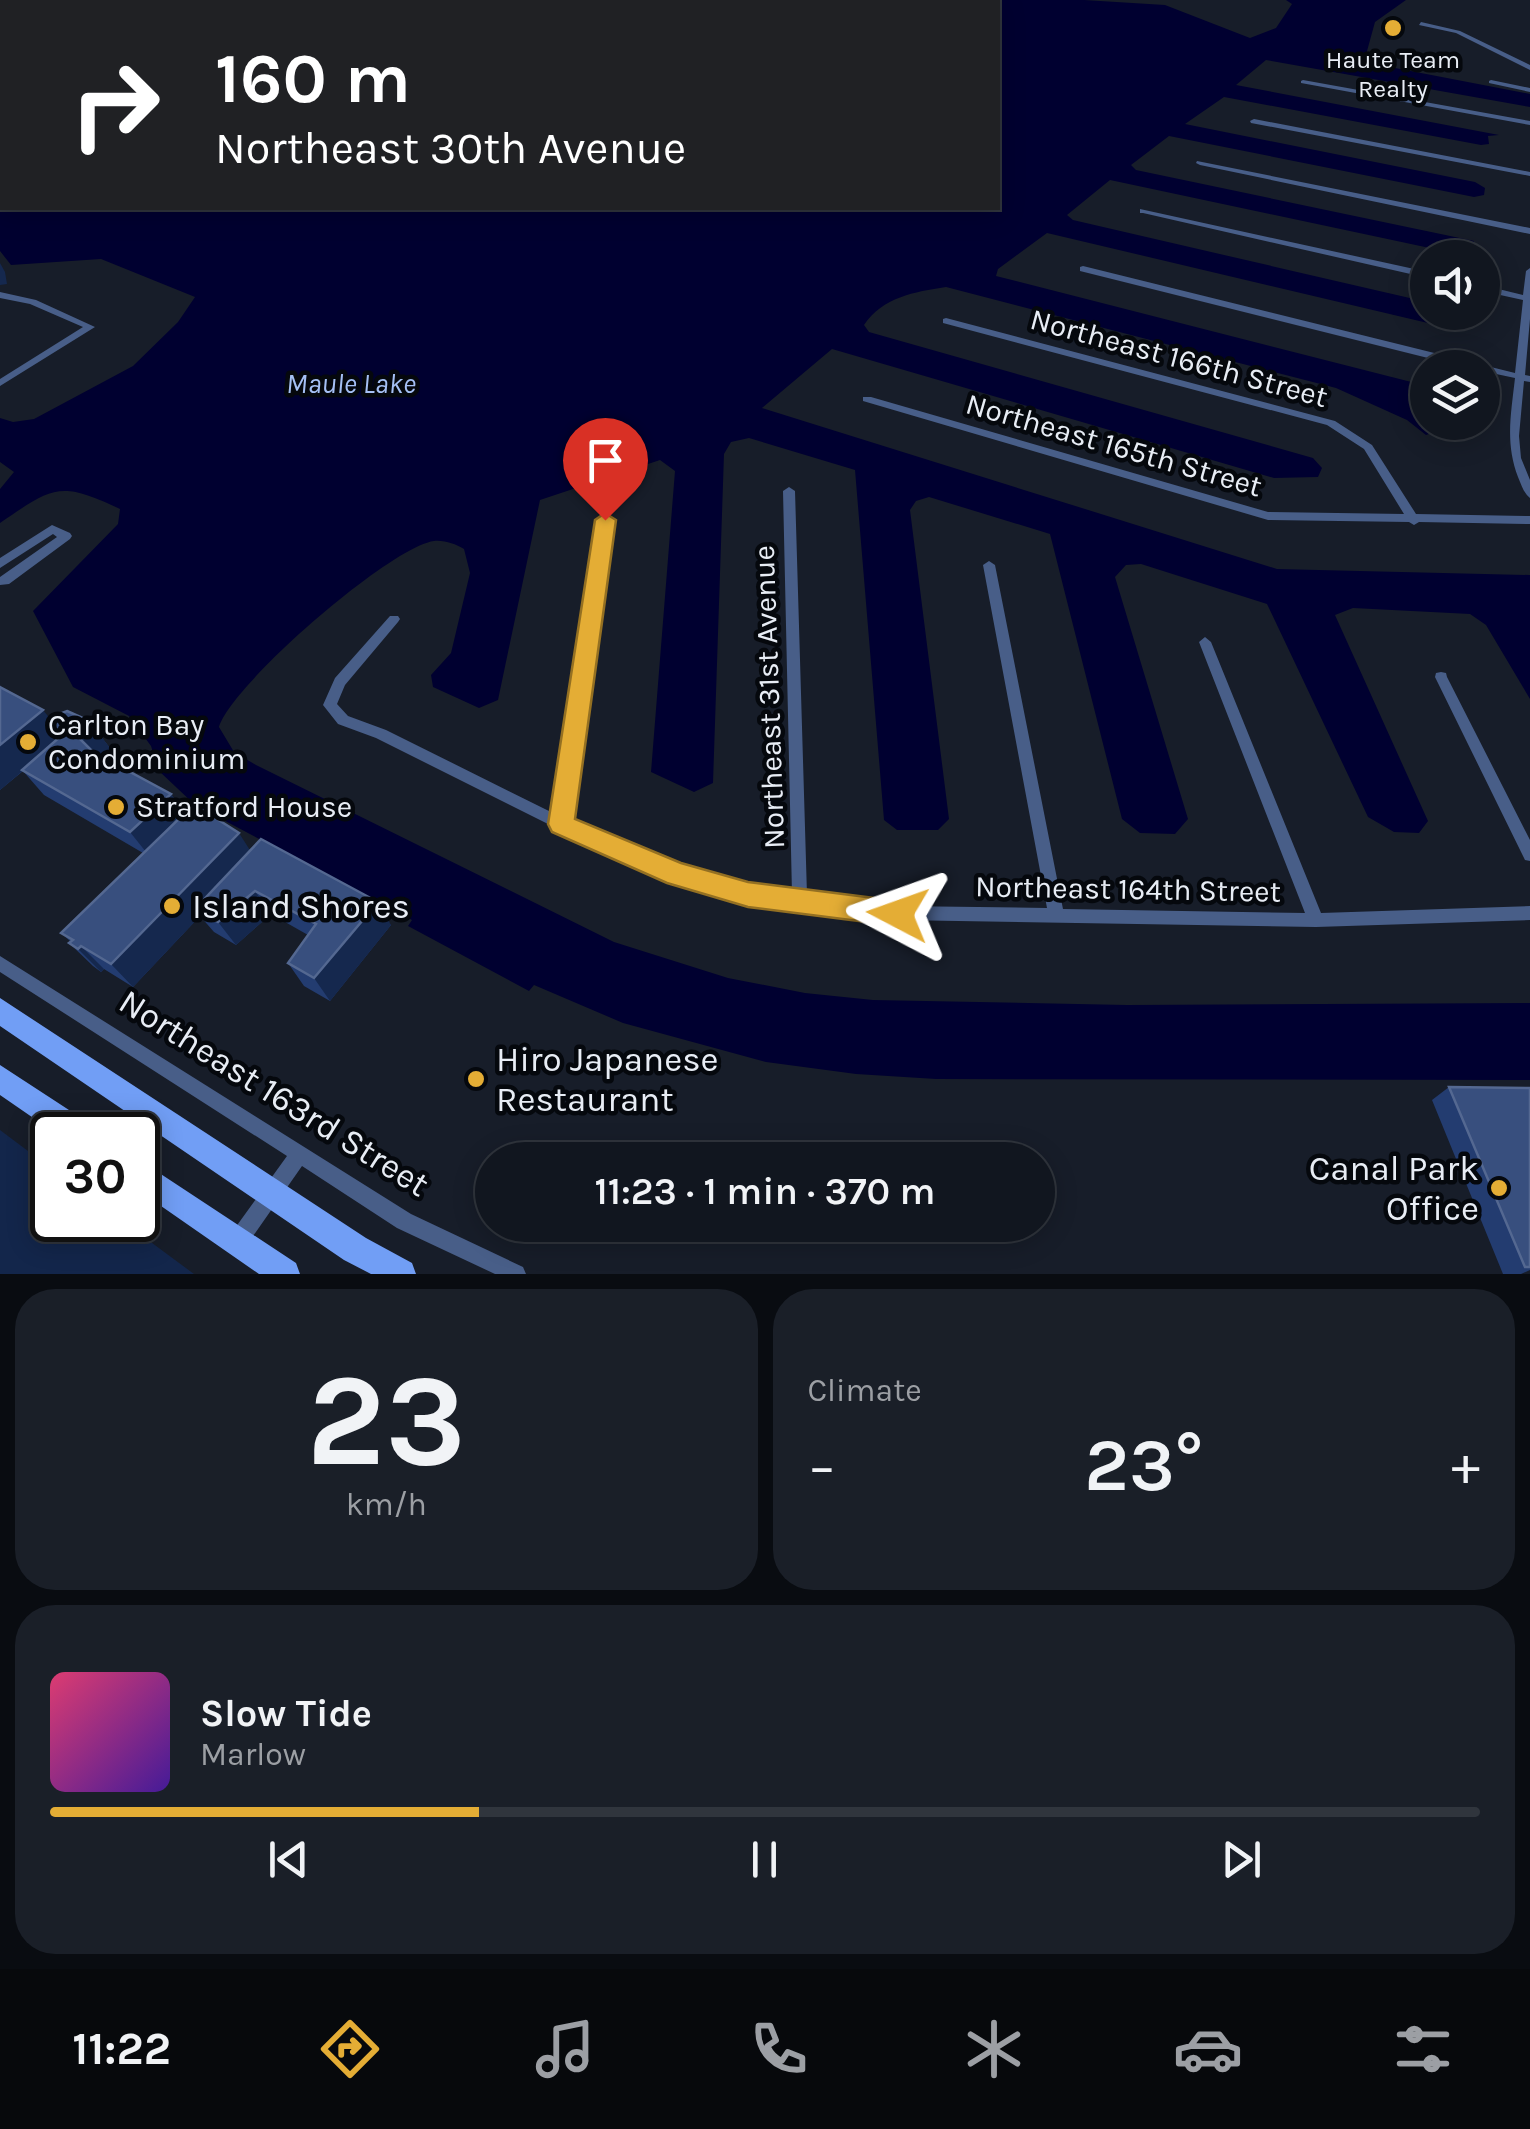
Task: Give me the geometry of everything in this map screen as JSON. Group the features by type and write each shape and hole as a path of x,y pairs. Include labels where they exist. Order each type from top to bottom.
{"main road":[{"path":"0,1011 355,1248 401,1274"},
{"path":"0,1079 48,1112"},
{"path":"160,1188 285,1274"}],"street":[{"path":"1421,24 1458,32 1530,68"},
{"path":"1520,86 1516,81 1530,80"},
{"path":"1303,82 1530,123"},
{"path":"1490,82 1530,90"},
{"path":"1254,120 1530,174"},
{"path":"1200,163 1530,232"},
{"path":"1143,212 1410,271"},
{"path":"1083,269 1410,350"},
{"path":"1530,271 1525,378 1514,446 1530,494"},
{"path":"1500,292 1529,299"},
{"path":"0,295 33,302 90,327 0,383"},
{"name":"Northeast 166th Street","path":"946,322 1331,424 1368,447 1414,521"},
{"path":"1500,372 1525,378"},
{"name":"Northeast 165th Street","path":"867,399 1268,516 1530,520"},
{"name":"Northeast 31st Avenue","path":"789,491 800,902"},
{"path":"561,824 605,520"},
{"path":"0,564 52,529 66,538 6,581 0,580"},
{"path":"989,565 1056,913"},
{"name":"Northeast 164th Street","path":"394,619 333,694 330,706 343,720 381,734 561,824 677,874 748,894 898,914 1056,913 1316,920 1530,914"},
{"path":"1206,642 1316,920"},
{"path":"1441,677 1530,855"},
{"name":"Northeast 163rd Street","path":"0,963 404,1222 516,1274"},
{"path":"237,1242 298,1156"}],"shaded area":[{"path":"0,1130 30,1152 30,1242 151,1242 194,1274 0,1274"}],"water":[{"name":"Maule Lake","path":"1000,0 1165,5 1250,38 1276,28 1292,4 1286,0 1406,0 1375,22 1364,62 1530,94 1530,107 1266,60 1236,85 1499,135 1488,136 1489,144 1224,97 1185,124 1475,182 1485,188 1484,195 1474,197 1169,136 1131,165 1136,170 1469,240 1410,240 1410,244 1110,180 1067,215 1073,220 1410,298 1410,319 1047,233 998,269 996,276 1410,382 1410,422 1336,388 946,287 890,302 864,325 869,332 1313,458 1322,468 1318,477 1274,478 832,349 762,408 1277,569 1530,575 1530,699 1486,625 1470,614 1353,608 1335,615 1428,821 1419,833 1394,832 1368,817 1267,604 1141,564 1126,565 1115,577 1188,819 1175,834 1140,833 1122,819 1050,534 929,497 916,501 910,510 949,819 938,830 897,830 884,820 855,470 749,438 731,442 724,454 713,783 694,792 651,772 675,471 660,460 540,500 498,700 479,708 433,687 431,675 451,653 470,573 464,549 434,541 384,567 314,620 251,681 219,727 234,752 256,765 614,942 728,978 805,993 873,1000 1127,1005 1530,1003 1530,1080 936,1079 856,1074 766,1062 623,1023 534,985 529,991 408,926 412,920 195,805 159,771 151,746 129,716 73,687 33,611 118,524 120,509 83,494 57,492 45,495 0,523 0,489 14,472 0,462 0,418 13,422 34,419 133,366 178,322 195,297 101,259 11,265 0,251 0,210 1000,210"}],"building":[{"path":"0,687 43,710 0,745"},
{"path":"67,711 93,726 80,739 93,752 171,794 130,832 22,770 61,736 48,729 54,716"},
{"path":"189,809 199,814 203,810 239,833 111,964 69,943 73,940 61,933"},
{"path":"261,839 378,902 314,978 288,963 316,924 255,891 218,922 195,909"},
{"name":"Canal Park Office","path":"1449,1087 1530,1088 1530,1267 1525,1267"}],"place":[{"name":"Haute Team Realty","path":"1393,28"},
{"name":"Carlton Bay Condominium","path":"28,742"},
{"name":"Stratford House","path":"116,807"},
{"name":"Island Shores","path":"172,906"},
{"name":"Hiro Japanese Restaurant","path":"476,1079"},
{"name":"Canal Park Office","path":"1499,1188"}],"route":[{"path":"605,520 561,824 677,874 748,894 898,914"}]}
